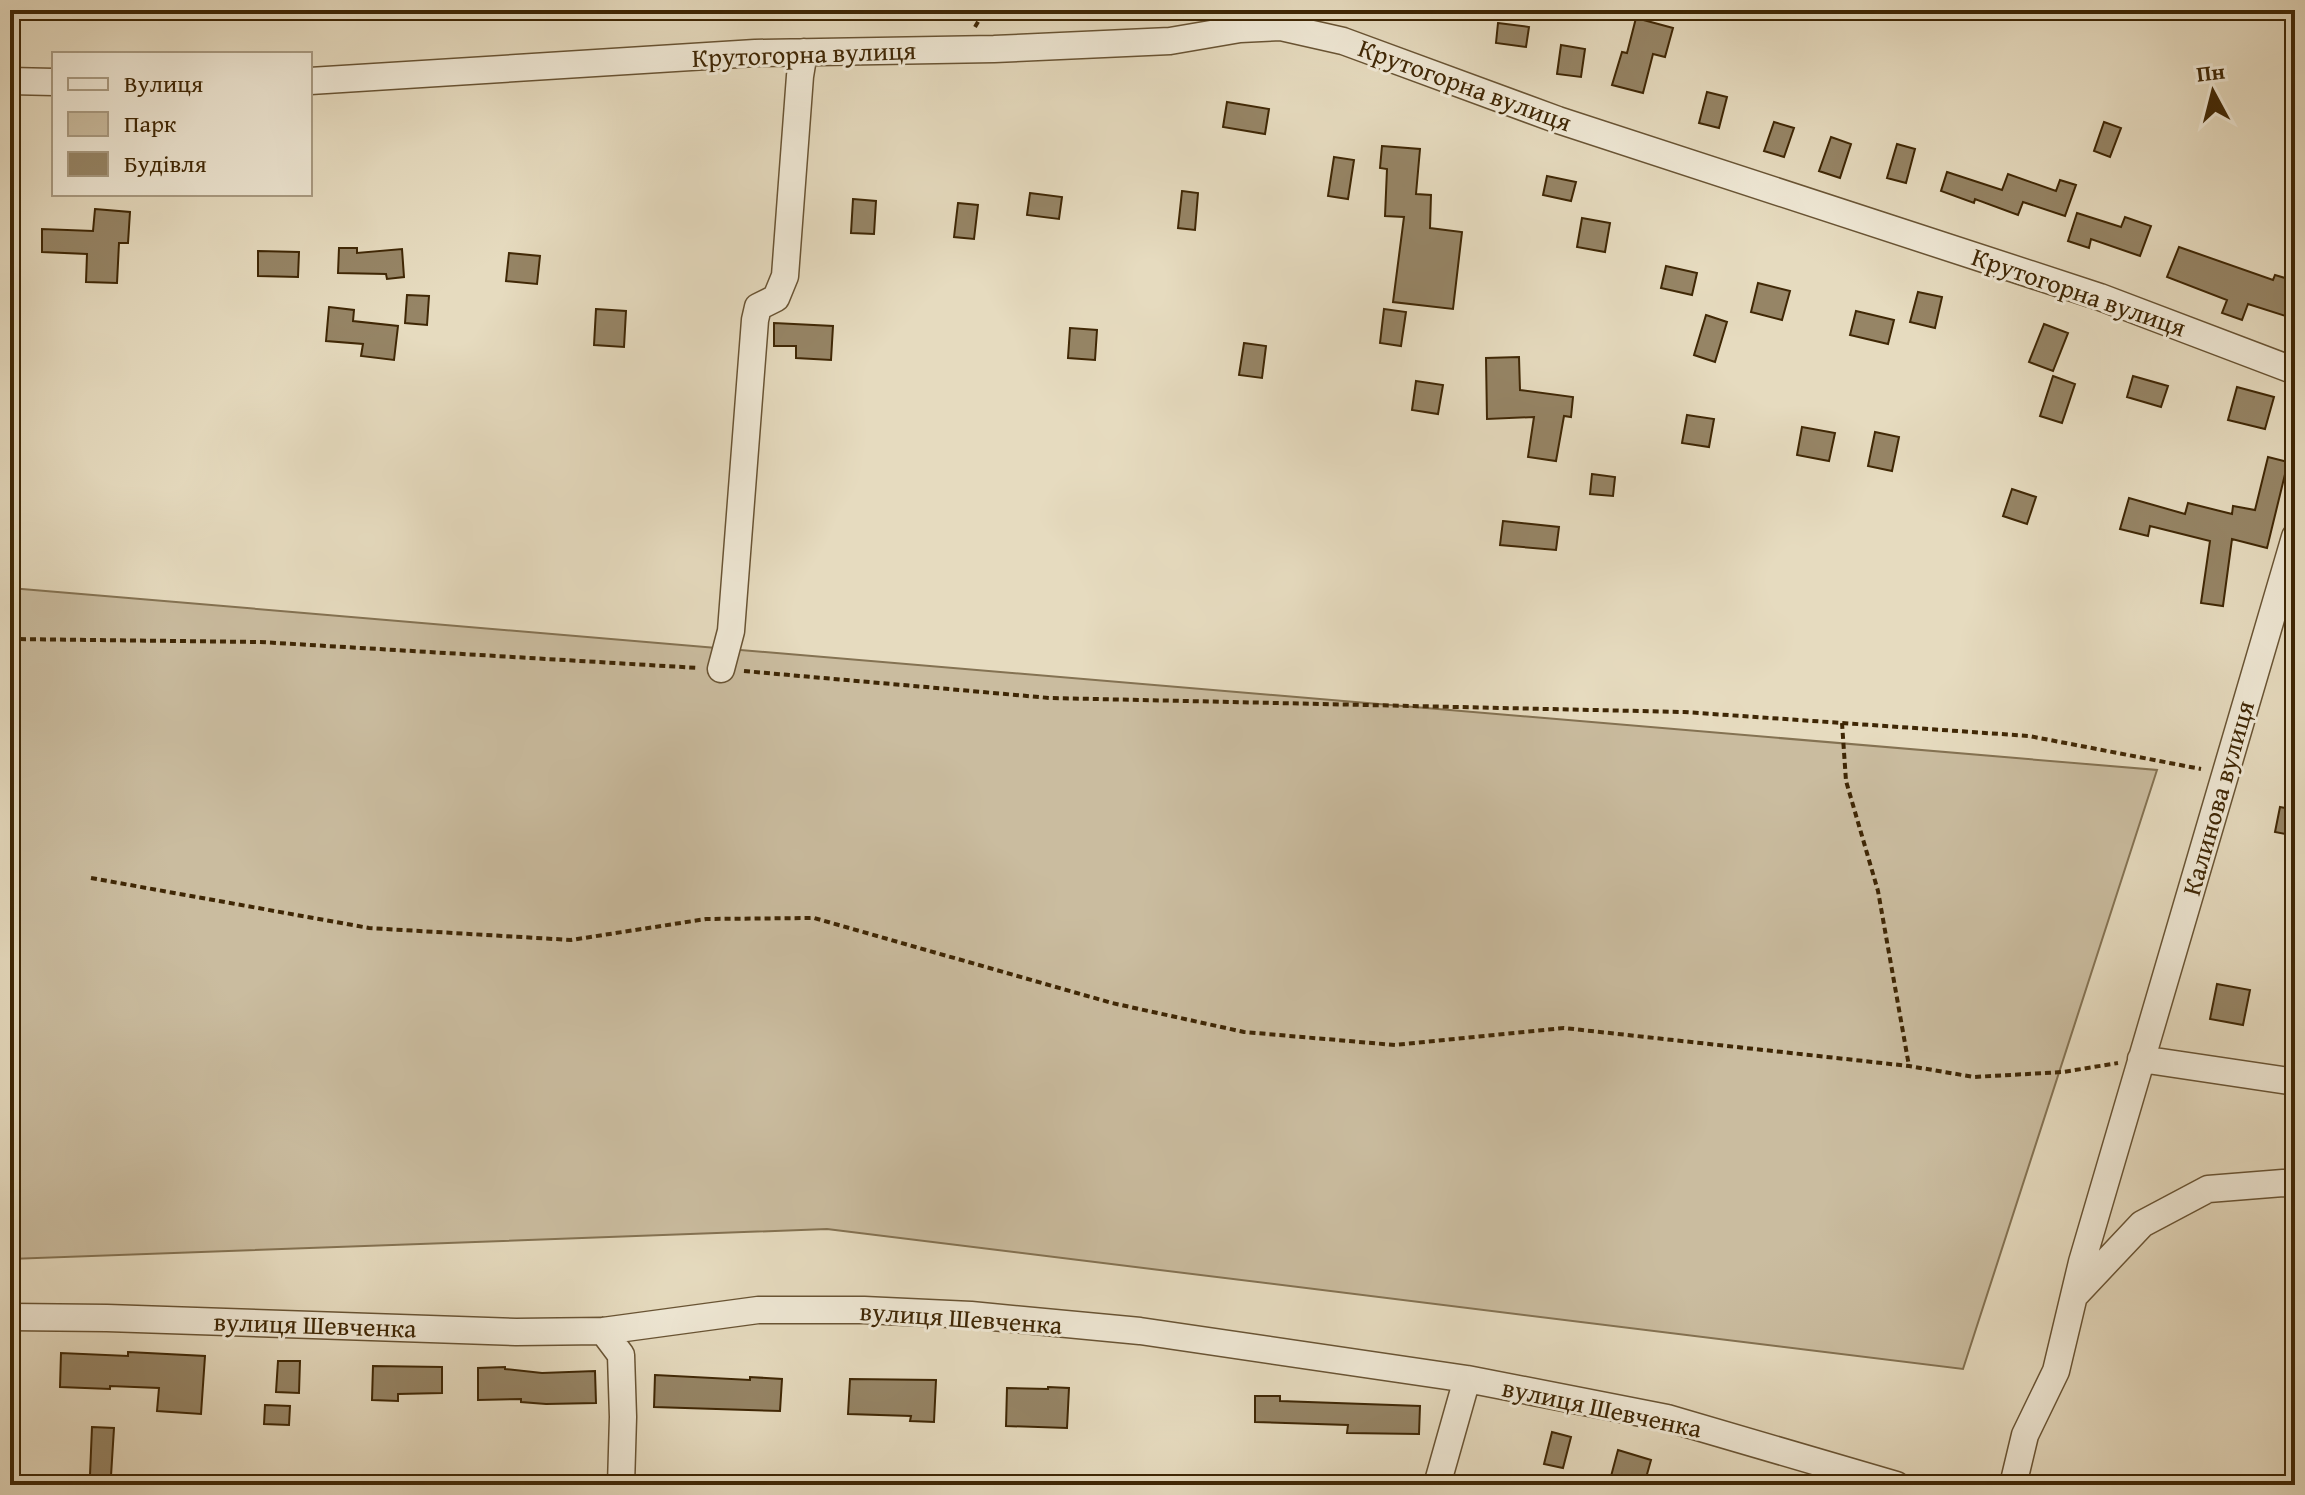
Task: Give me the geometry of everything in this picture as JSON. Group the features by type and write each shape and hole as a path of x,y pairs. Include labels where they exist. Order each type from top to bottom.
{"street":[{"name":"Крутогорна вулиця","path":"312,81 804,52 994,49 1170,41 1240,29 1281,27 1343,41 1558,120 2100,297 2295,371"},
{"path":"721,669 731,631 755,320 758,307 776,298 785,276 804,52"},
{"path":"10,81 52,82"},
{"name":"Калинова вулиця","path":"2013,1485 2025,1435 2056,1371 2141,1059 2295,537"},
{"path":"2141,1059 2295,1082"},
{"path":"2074,1297 2142,1224 2208,1189 2295,1184"},
{"name":"вулиця Шевченка","path":"10,1317 516,1332 603,1331 758,1310 864,1310 971,1315 1140,1331 1467,1379 1667,1418 1896,1485"},
{"path":"603,1331 621,1355 621,1485"},
{"path":"1437,1485 1467,1379"}],"path":[{"path":"10,639 260,642 721,669 1050,698 1684,712 2029,736 2225,773"},
{"path":"1842,723 1846,781 1878,891 1909,1066"},
{"path":"91,878 369,928 571,940 706,919 814,918 1112,1003 1244,1032 1395,1045 1564,1028 1909,1066 1974,1077 2063,1072 2141,1059"}],"green space":[{"path":"10,588 2157,770 1963,1369 827,1229 10,1259"}],"building":[{"path":"1636,18 1673,28 1665,57 1653,54 1643,93 1612,85 1622,52 1627,53"},
{"path":"1498,23 1529,27 1526,47 1496,43"},
{"path":"1561,45 1585,49 1581,77 1557,74"},
{"path":"1707,92 1727,97 1719,128 1699,123"},
{"path":"1227,102 1269,109 1265,134 1223,127"},
{"path":"1774,122 1794,128 1784,157 1764,151"},
{"path":"2104,122 2121,128 2110,157 2094,151"},
{"path":"1831,137 1851,144 1840,178 1819,171"},
{"path":"1897,144 1915,149 1906,183 1887,178"},
{"path":"1382,146 1420,149 1416,194 1431,195 1430,228 1462,232 1453,309 1393,302 1404,217 1385,216 1387,169 1380,168"},
{"path":"1334,157 1354,160 1348,199 1328,196"},
{"path":"1947,172 2002,190 2008,174 2056,191 2060,180 2076,185 2065,216 2023,202 2018,215 1975,199 1974,203 1941,191"},
{"path":"1547,176 1576,182 1571,201 1543,195"},
{"path":"1182,191 1198,193 1195,230 1178,228"},
{"path":"1030,193 1062,197 1059,219 1027,215"},
{"path":"853,199 876,201 874,234 851,233"},
{"path":"958,203 978,205 974,239 954,237"},
{"path":"95,209 130,212 128,243 119,243 117,283 86,282 87,254 42,252 42,229 93,231"},
{"path":"2077,213 2121,227 2125,217 2151,226 2140,256 2091,239 2089,248 2068,241"},
{"path":"1582,218 1610,223 1605,252 1577,247"},
{"path":"2179,247 2273,280 2275,275 2295,281 2292,318 2248,304 2242,320 2222,313 2227,300 2167,277"},
{"path":"339,248 357,248 357,253 402,249 404,277 387,279 386,274 338,273"},
{"path":"258,251 299,252 298,277 258,276"},
{"path":"509,253 540,256 537,284 506,281"},
{"path":"1666,266 1697,273 1692,295 1661,288"},
{"path":"1758,283 1790,291 1782,320 1751,312"},
{"path":"1918,292 1942,297 1935,328 1910,322"},
{"path":"407,295 429,296 427,325 405,323"},
{"path":"329,307 354,310 353,321 398,326 394,360 361,356 363,344 326,341"},
{"path":"596,309 626,311 624,347 594,345"},
{"path":"1384,309 1406,312 1401,346 1380,343"},
{"path":"1856,311 1894,320 1888,344 1850,335"},
{"path":"1706,315 1727,322 1715,362 1694,355"},
{"path":"774,323 833,326 831,360 796,358 796,346 774,346"},
{"path":"2044,324 2068,333 2053,371 2029,362"},
{"path":"1070,328 1097,330 1095,360 1068,358"},
{"path":"1244,343 1266,346 1262,378 1239,375"},
{"path":"1519,357 1520,390 1573,397 1571,417 1564,416 1556,461 1528,457 1534,417 1487,419 1486,358"},
{"path":"2053,376 2075,384 2062,423 2040,416"},
{"path":"2133,376 2168,386 2161,407 2127,397"},
{"path":"1416,381 1443,385 1438,414 1412,410"},
{"path":"2237,387 2274,397 2265,429 2228,420"},
{"path":"1687,415 1714,419 1709,447 1682,443"},
{"path":"1802,427 1835,433 1829,461 1797,455"},
{"path":"1875,432 1899,437 1892,471 1868,466"},
{"path":"2268,457 2288,462 2267,548 2232,539 2223,606 2201,603 2210,541 2150,526 2148,536 2120,529 2129,498 2185,514 2188,503 2232,514 2233,506 2255,510"},
{"path":"1592,474 1615,477 1613,496 1590,494"},
{"path":"2012,489 2036,497 2027,524 2003,516"},
{"path":"1503,521 1559,527 1556,550 1500,545"},
{"path":"2280,807 2295,810 2295,836 2275,832"},
{"path":"2217,984 2250,990 2243,1025 2210,1019"},
{"path":"128,1352 205,1356 201,1414 157,1411 159,1388 60,1387 61,1353 128,1356"},
{"path":"278,1361 300,1361 299,1393 276,1392"},
{"path":"373,1366 442,1367 442,1393 398,1394 398,1401 372,1400"},
{"path":"505,1367 542,1373 595,1371 596,1403 478,1400 478,1368"},
{"path":"655,1375 782,1379 780,1411 654,1407"},
{"path":"850,1379 936,1380 934,1422 910,1421 911,1416 848,1414"},
{"path":"1007,1388 1069,1388 1067,1428 1006,1426"},
{"path":"1255,1396 1280,1396 1280,1401 1420,1406 1419,1434 1347,1433 1348,1425 1255,1422"},
{"path":"265,1405 290,1406 289,1425 264,1424"},
{"path":"92,1427 114,1428 111,1476 90,1475"},
{"path":"1552,1432 1571,1437 1563,1468 1544,1464"},
{"path":"1618,1450 1651,1460 1644,1485 1610,1480"}]}
